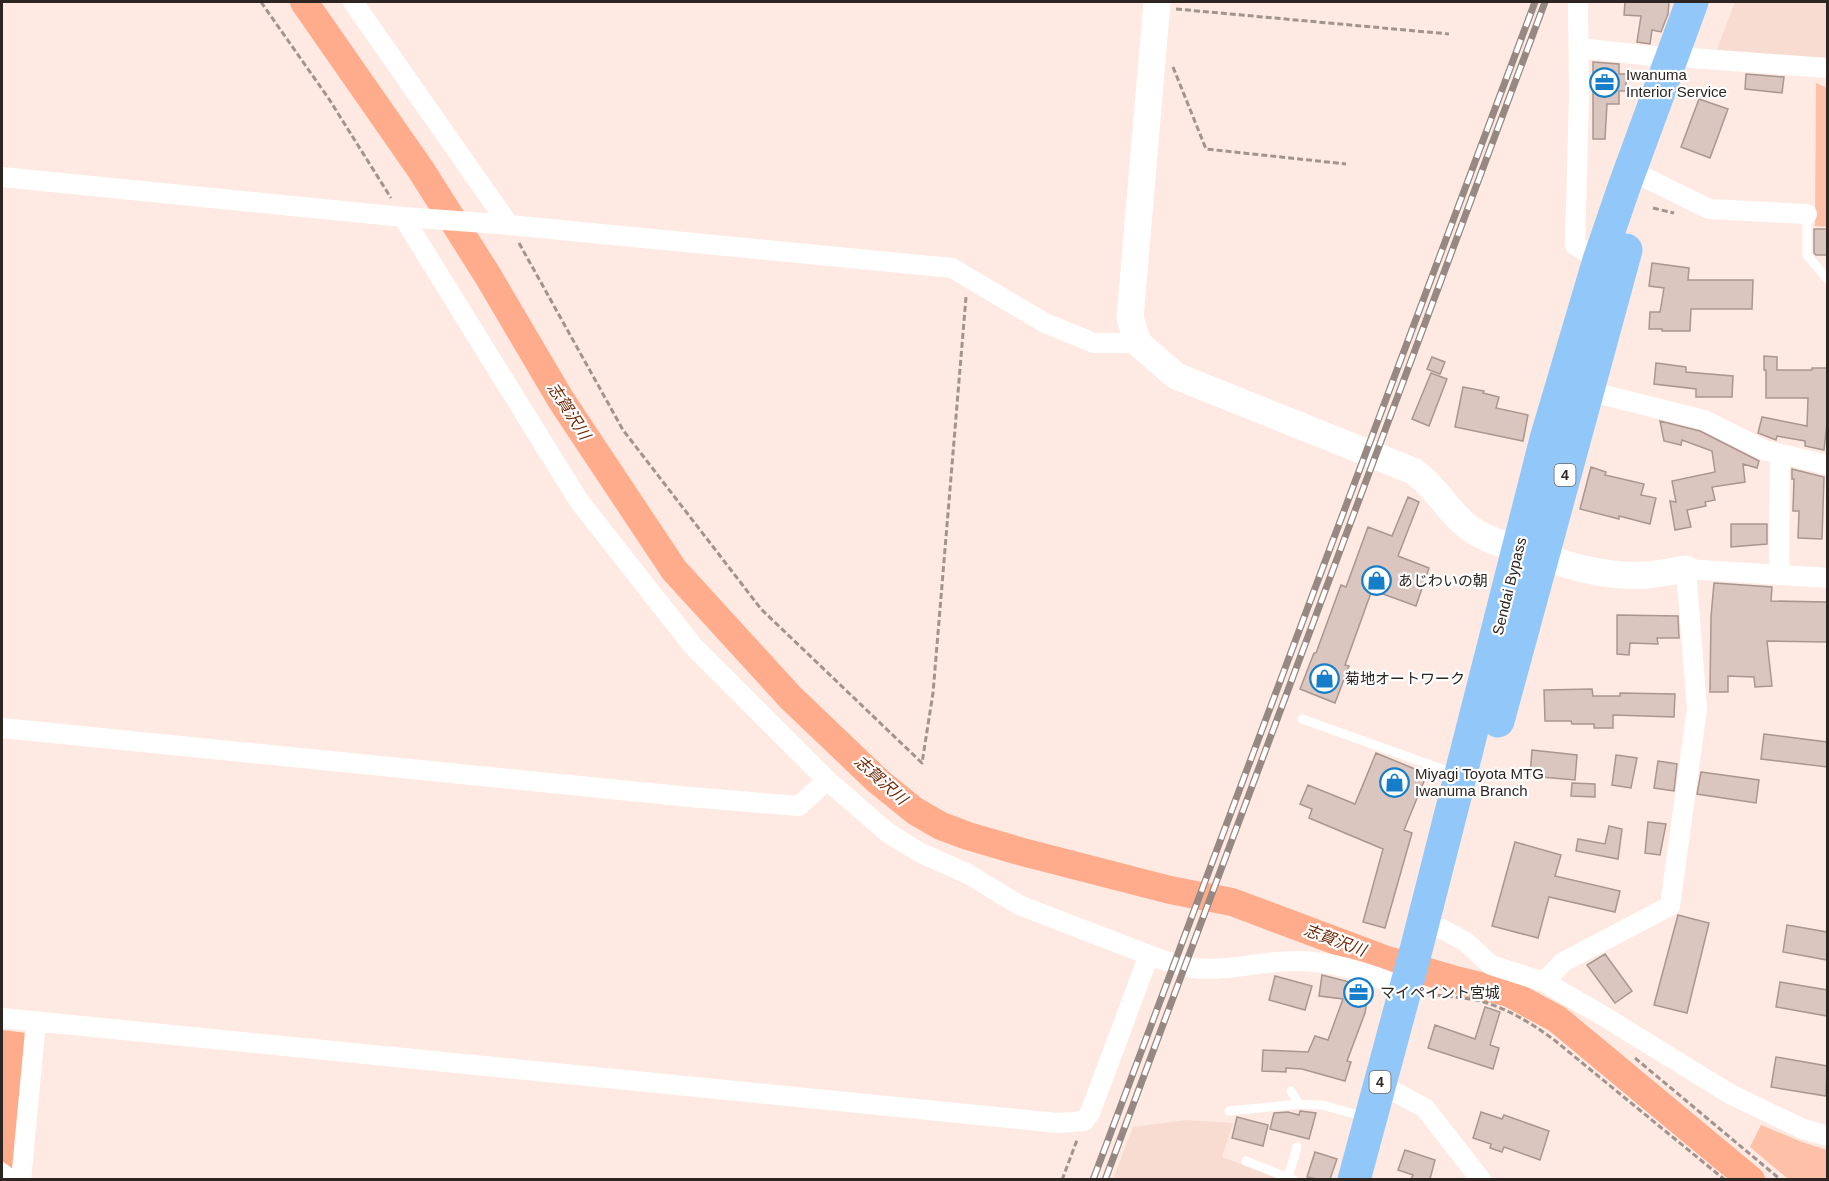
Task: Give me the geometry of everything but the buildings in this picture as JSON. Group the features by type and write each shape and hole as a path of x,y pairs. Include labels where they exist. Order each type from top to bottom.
{"highway":[{"name":"Sendai Bypass","path":"1431,945 1461,776 1530,553 1588,391 1618,274 1650,194 1692,2"},
{"name":"Sendai Bypass","path":"1354,1179 1370,1118 1431,945 1530,553 1546,439 1599,260 1624,187 1681,58 1713,2"},
{"name":"Sendai Bypass","path":"1374,1179 1396,1093 1415,989"}],"street":[{"path":"353,2 504,224"},
{"path":"1578,2 1575,245 1599,260"},
{"path":"1157,4 1130,318 1138,343 1176,376 1413,471 1421,476 1445,506 1468,527 1496,542 1570,566 1600,572 1643,575 1686,570 1827,578"},
{"path":"1579,48 1827,68"},
{"path":"2,177 952,268 1045,323 1094,343 1138,343"},
{"path":"1650,194 1709,209 1807,214"},
{"path":"407,217 579,501 693,646 827,780 888,833 921,853 968,874 1019,905 1149,955 1193,968 1226,968 1295,961 1314,963 1368,975 1415,989"},
{"path":"1588,391 1704,420 1764,450 1827,465"},
{"path":"1779,575 1780,455"},
{"path":"1544,982 1563,962 1670,906 1696,709 1686,570"},
{"path":"2,728 799,806 827,780"},
{"path":"1431,945 1466,942 1491,965 1544,982 1730,1094 1803,1129 1827,1136"},
{"path":"2,1018 1058,1123 1084,1121 1090,1113 1149,955"},
{"path":"21,1179 36,1021"},
{"path":"1396,1093 1425,1108 1481,1179"},
{"path":"2,1173 9,1179"}],"lane":[{"path":"1807,214 1807,255 1827,280"},
{"path":"1302,719 1461,776"},
{"path":"1291,1091 1299,1104"},
{"path":"1229,1111 1299,1104 1322,1105 1370,1118"},
{"path":"1246,1161 1291,1178 1297,1148"}],"path":[{"path":"261,2 407,217"},
{"path":"1157,4 1449,34"},
{"path":"1152,63 1173,65 1206,149 1346,164"},
{"path":"1650,194 1662,210"},
{"path":"504,224 623,430 761,609 922,763 933,693 967,277"},
{"path":"1415,989 1479,1001 1505,1010 1532,1024 1725,1179"},
{"path":"1628,1052 1781,1179"},
{"path":"1062,1179 1084,1121"}],"shaded area":[{"path":"1735,2 1827,2 1827,65 1715,54"},
{"path":"1816,83 1827,88 1827,227 1815,226"},
{"path":"2,1030 27,1033 15,1171 2,1161"},
{"path":"1186,1120 1233,1123 1222,1157 1280,1179 1113,1179 1133,1127"},
{"path":"1761,1125 1827,1150 1827,1179 1788,1179 1750,1147"}],"waterway":[{"name":"志賀沢川","path":"304,2 421,170 488,276 561,400 674,570 790,697 878,781 915,811 941,826 968,836 1170,890 1232,902 1387,960 1509,993 1557,1019 1751,1180"}],"railway":[{"path":"1093,1180 1535,2"},
{"path":"1105,1180 1545,2"}],"place":[{"name":"Iwanuma Interior Service","path":"1605,83"},
{"name":"あじわいの朝","path":"1377,580"},
{"name":"菊地オートワーク","path":"1324,678"},
{"name":"Miyagi Toyota MTG Iwanuma Branch","path":"1394,782"},
{"name":"マイペイント宮城","path":"1359,992"}]}
